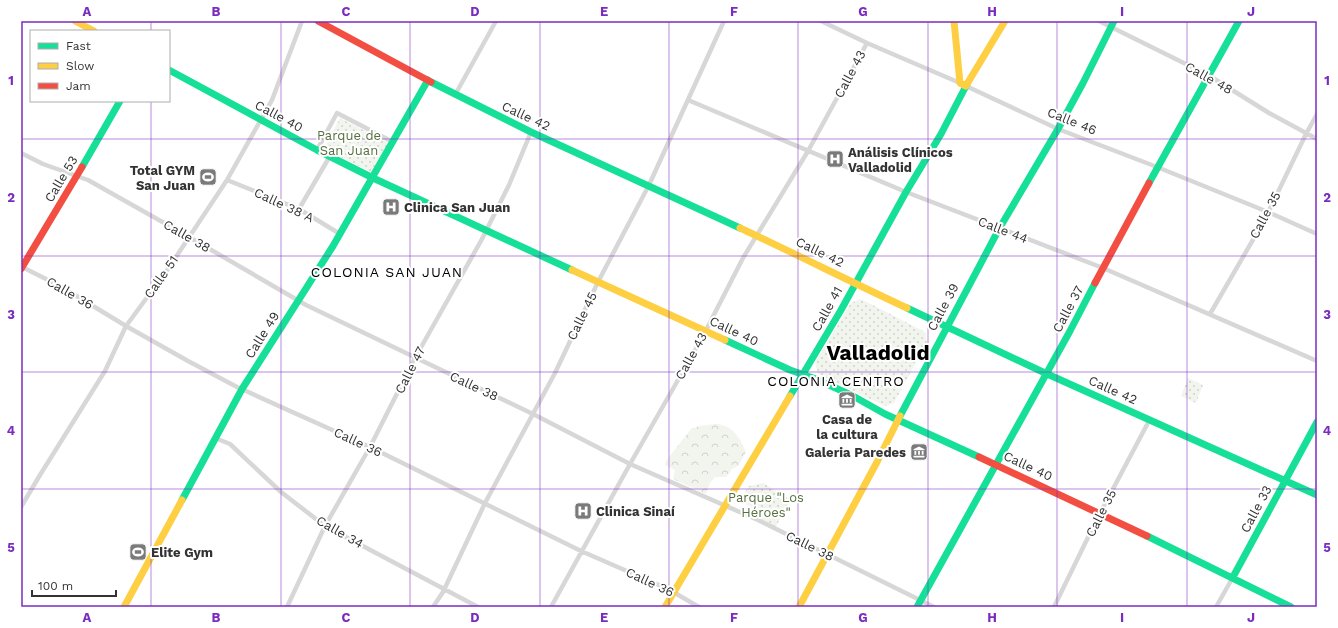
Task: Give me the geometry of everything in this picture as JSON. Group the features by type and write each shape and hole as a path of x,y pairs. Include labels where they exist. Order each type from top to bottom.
{"main road":[{"name":"Calle 42","path":"318,21 455,95 531,132 756,235 1045,374 1317,495"},
{"path":"954,21 963,84"},
{"name":"Calle 41","path":"665,607 841,310 906,192 941,134 963,84 1006,21"},
{"name":"Calle 37","path":"918,604 1070,331 1208,75 1239,21"},
{"path":"78,22 92,30"},
{"name":"Calle 39","path":"799,607 999,229 1058,129 1112,24"},
{"name":"Calle 40","path":"170,71 317,150 373,178 736,345 853,396 898,420 996,464 1233,577 1291,607"},
{"name":"Calle 49","path":"124,607 242,389 340,234 428,80"},
{"name":"Calle 53","path":"22,268 119,102"},
{"name":"Calle 33","path":"1233,577 1284,480 1317,422"}],"street":[{"name":"Calle 51","path":"21,507 105,371 126,326 168,269 227,180 261,120 280,82 302,21"},
{"path":"455,95 496,21"},
{"name":"Calle 45","path":"433,607 445,589 485,503 555,373 598,282 649,185 724,21"},
{"name":"Calle 46","path":"821,21 867,43 963,84 1058,129 1158,167 1268,212 1317,234"},
{"name":"Calle 48","path":"1099,21 1112,24 1208,75 1269,113 1317,139"},
{"name":"Calle 43","path":"551,607 706,330 756,235 808,151 867,43"},
{"name":"Calle 44","path":"688,100 906,192 1103,268 1317,361"},
{"path":"317,150 337,113 393,142"},
{"name":"Calle 35","path":"1210,314 1268,212 1317,114"},
{"name":"Calle 47","path":"287,607 326,526 370,447 415,358 486,231 509,185 531,132"},
{"name":"Calle 38","path":"21,153 43,164 77,176 189,237 298,301 533,414 630,464 725,505 827,553 918,604 934,607"},
{"path":"299,209 330,156"},
{"name":"Calle 38 A","path":"227,180 299,209 340,234"},
{"name":"Calle 36","path":"22,268 60,286 126,326 242,389 370,447 581,552 674,592 699,607"},
{"name":"Calle 35","path":"1054,607 1100,514 1150,420"},
{"name":"Calle 34","path":"215,438 230,444 281,492 326,526 478,607"},
{"name":"Calle 33","path":"1216,607 1233,577"}],"green space":[{"name":"Parque de San Juan","path":"340,118 389,143 373,173 324,149"},
{"path":"861,299 925,332 927,342 894,403 885,406 818,374 815,363 851,303"},
{"path":"1188,378 1203,385 1196,403 1181,396"},
{"path":"715,424 726,426 731,429 738,437 746,452 738,466 732,469 726,477 715,477 710,483 706,494 673,479 675,470 665,465 666,461 691,429 699,426"},
{"name":"Parque \"Los Héroes\"","path":"763,483 791,500 775,528 746,513 750,506 744,503 747,497 743,495 749,486"}],"traffic: fast":[{"path":"900,416 999,229 1058,129 1083,83 1114,21"},
{"path":"1149,183 1239,21"},
{"path":"170,71 317,150 373,178 572,270"},
{"path":"182,500 242,389 333,246 428,80"},
{"path":"431,82 531,132 740,228"},
{"path":"790,396 841,310 906,192 941,134 967,84"},
{"path":"82,167 119,102"},
{"path":"917,607 1070,331 1095,283"},
{"path":"907,308 1045,373 1317,495"},
{"path":"725,340 790,370 816,379 853,396 885,414 979,457"},
{"path":"1233,577 1317,422"},
{"path":"1147,536 1291,607"}],"traffic: slow":[{"path":"75,21 92,30"},
{"path":"954,21 960,83 966,86"},
{"path":"967,84 1005,21"},
{"path":"740,228 907,308"},
{"path":"572,270 725,340"},
{"path":"665,607 790,396"},
{"path":"799,607 900,416"},
{"path":"124,607 182,500"}],"traffic: jam":[{"path":"318,21 431,82"},
{"path":"21,269 82,167"},
{"path":"1095,283 1149,183"},
{"path":"979,457 1147,536"}],"place":[{"name":"Análisis Clínicos Valladolid","path":"835,159"},
{"name":"Total GYM San Juan","path":"208,177"},
{"name":"Clinica San Juan","path":"391,207"},
{"name":"Casa de la cultura","path":"847,400"},
{"name":"Galeria Paredes","path":"919,452"},
{"name":"Clinica Sinaí","path":"583,511"},
{"name":"Elite Gym","path":"138,552"}],"district":[{"name":"COLONIA SAN JUAN","path":"387,272"},
{"name":"Valladolid","path":"878,352"},
{"name":"COLONIA CENTRO","path":"836,381"}]}
